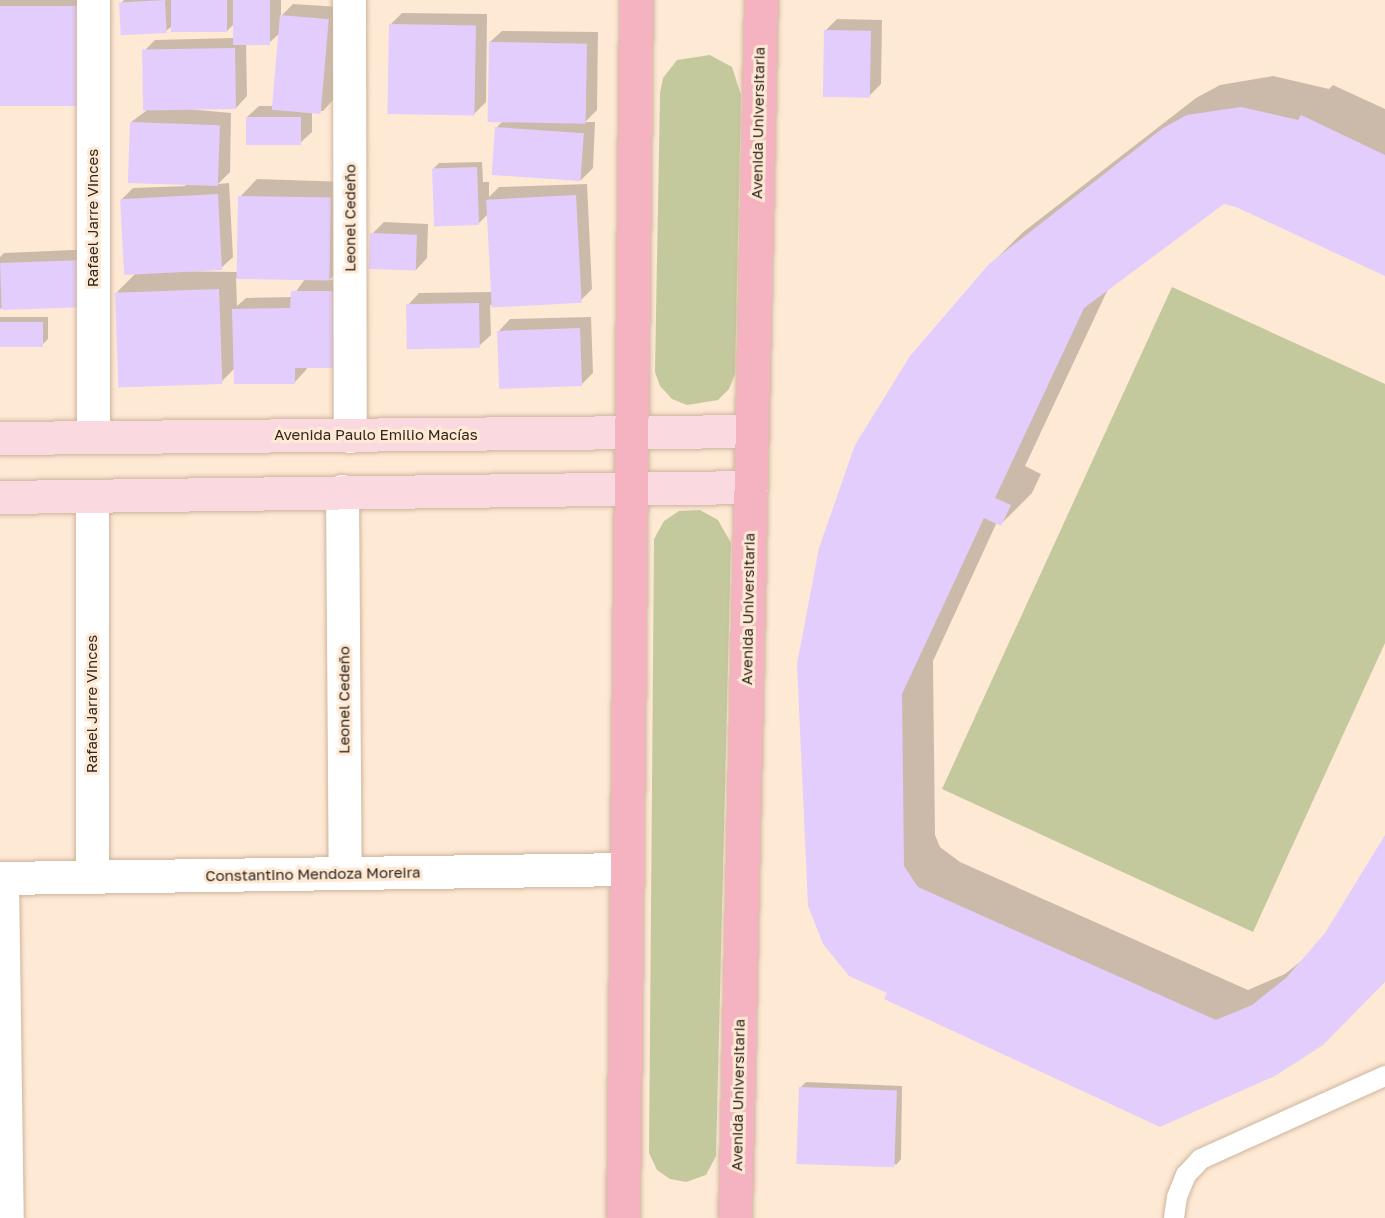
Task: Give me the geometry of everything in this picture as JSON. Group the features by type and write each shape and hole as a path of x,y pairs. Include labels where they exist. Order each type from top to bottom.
{"main road":[{"path":"623,1218 627,869 616,431 636,0"},
{"name":"Avenida Universitaria","path":"735,1218 761,0"},
{"name":"Avenida Paulo Emilio Macías","path":"0,438 93,435 350,436 752,431"},
{"path":"0,497 751,487"}],"street":[{"name":"Rafael Jarre Vinces","path":"93,0 93,435"},
{"name":"Leonel Cedeño","path":"349,0 350,436"},
{"name":"Leonel Cedeño","path":"342,491 345,873"},
{"name":"Rafael Jarre Vinces","path":"92,496 92,877"},
{"name":"Constantino Mendoza Moreira","path":"1,878 627,869"},
{"path":"1,878 7,1218"}],"lane":[{"path":"1174,1218 1177,1197 1186,1175 1202,1159 1385,1076"}],"green space":[{"path":"710,55 732,67 741,95 735,374 729,389 718,400 687,405 672,399 660,386 655,372 660,93 663,78 677,60"},
{"path":"1172,287 1385,384 1385,643 1253,932 942,789"},
{"path":"700,510 718,520 731,543 716,1156 706,1175 686,1182 670,1179 657,1170 649,1153 654,539 664,521 679,511"}],"building":[{"path":"165,0 167,33 121,35 119,2"},
{"path":"171,0 227,0 227,32 171,32"},
{"path":"233,0 270,0 270,45 233,45"},
{"path":"0,6 83,6 83,106 0,106"},
{"path":"280,15 329,19 321,114 272,110"},
{"path":"389,24 476,26 474,116 387,114"},
{"path":"824,30 871,31 870,98 823,97"},
{"path":"489,42 587,44 586,124 488,122"},
{"path":"235,48 236,109 143,111 142,50"},
{"path":"1241,107 1298,120 1301,115 1385,155 1385,276 1236,207 1224,204 1084,308 995,498 1011,505 1001,526 984,518 902,694 904,866 918,887 1216,1020 1252,1005 1286,978 1325,933 1385,835 1385,982 1323,1045 1275,1076 1160,1127 884,999 887,993 849,976 823,944 808,906 797,664 819,548 855,445 910,356 989,264 1163,128 1187,115"},
{"path":"246,117 301,117 301,145 246,145"},
{"path":"130,122 220,125 218,186 128,183"},
{"path":"495,127 584,133 580,181 492,175"},
{"path":"477,167 479,225 434,227 432,169"},
{"path":"218,194 222,270 124,275 120,199"},
{"path":"576,195 582,303 492,308 486,200"},
{"path":"238,196 331,198 330,281 237,279"},
{"path":"370,233 417,235 416,271 369,269"},
{"path":"85,260 87,307 2,310 0,263"},
{"path":"219,289 222,384 118,388 115,293"},
{"path":"291,291 333,291 335,368 295,368 295,384 234,384 232,309 290,308"},
{"path":"479,303 480,348 407,349 406,304"},
{"path":"0,322 43,322 43,347 0,347"},
{"path":"580,328 582,386 499,389 497,331"},
{"path":"799,1087 897,1090 894,1167 796,1164"}]}
